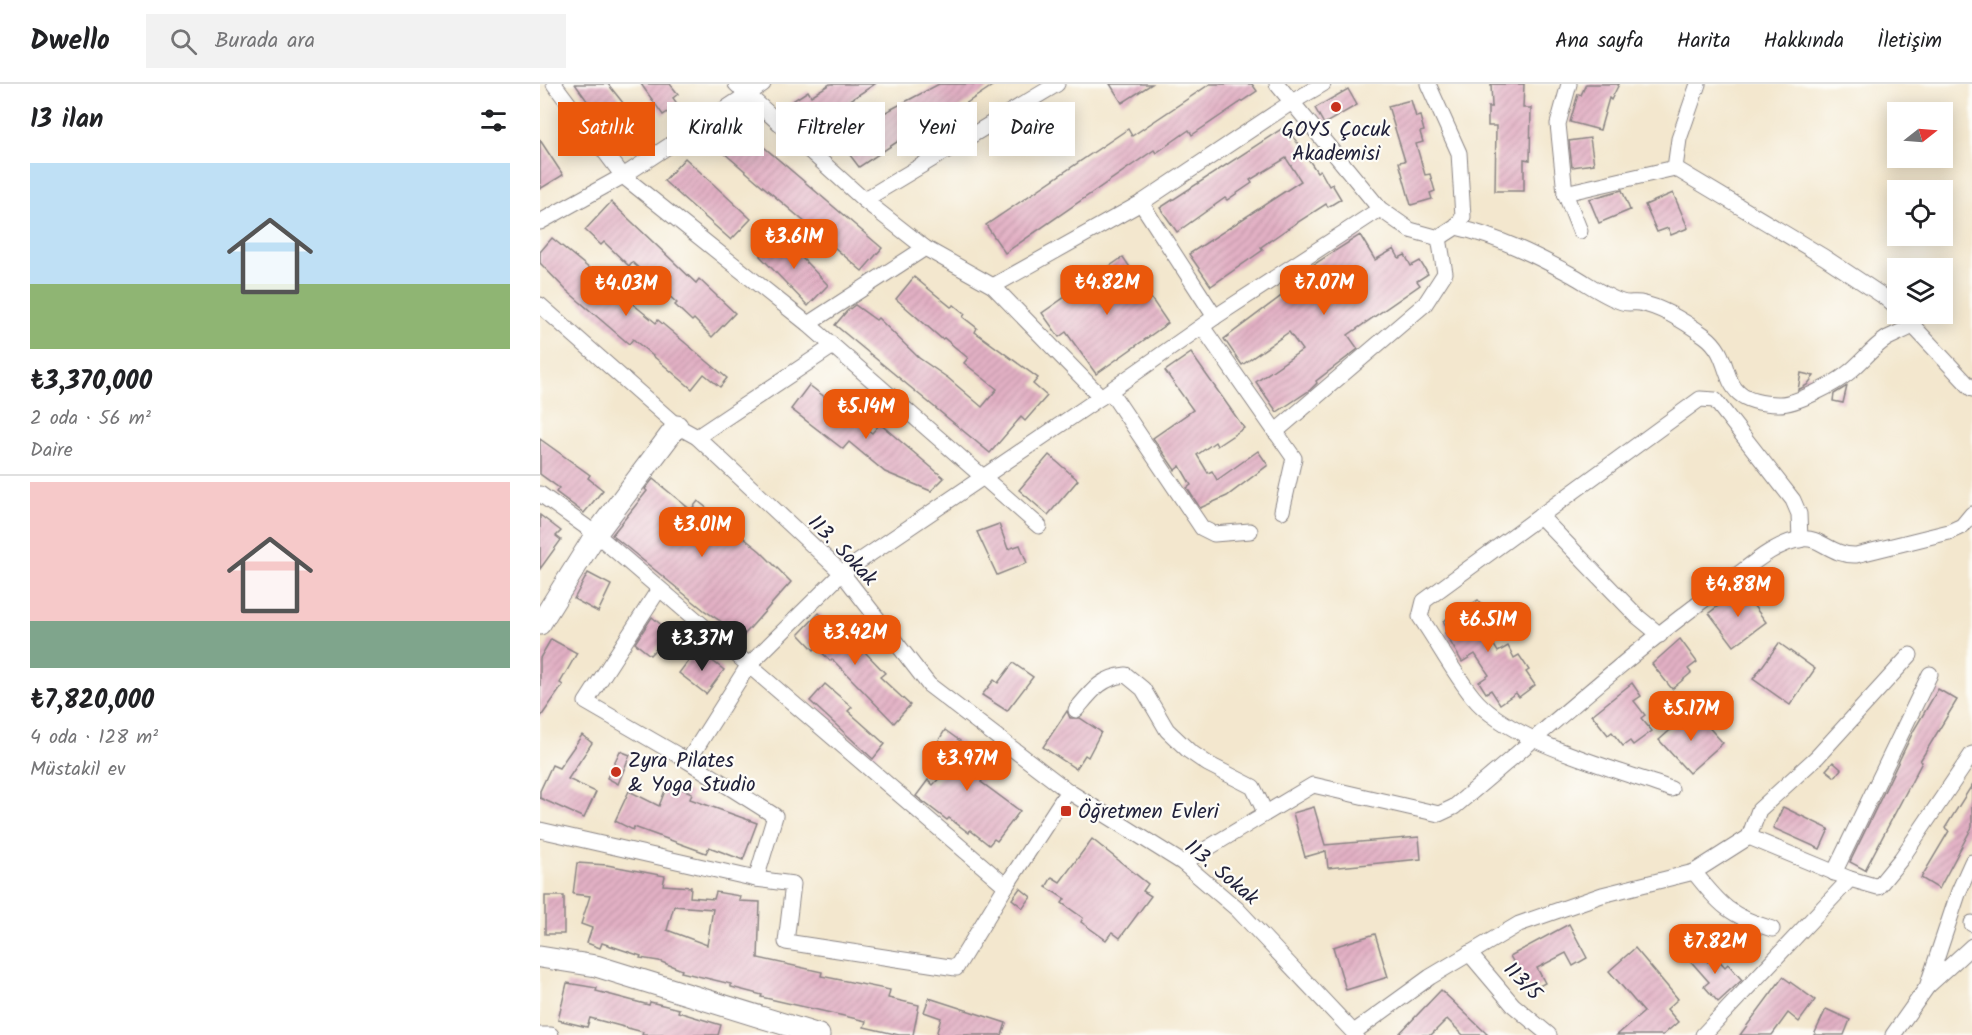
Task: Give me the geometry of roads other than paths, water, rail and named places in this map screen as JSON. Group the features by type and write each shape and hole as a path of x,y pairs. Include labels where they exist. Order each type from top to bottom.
{"street":[{"path":"554,84 623,176 808,324 1039,526"},
{"path":"540,222 623,176 740,89 762,84"},
{"path":"864,200 1057,84"},
{"path":"1277,84 1380,209 1410,230 1439,238 1456,227 1463,216 1459,153 1428,84"},
{"path":"993,286 1141,203 1292,102 1323,84"},
{"path":"1569,84 1558,124 1565,193 1580,231"},
{"path":"1675,168 1679,138 1698,84"},
{"path":"740,89 864,200 926,248 993,286 1106,394 1202,528 1214,534 1250,531"},
{"path":"1565,193 1675,168 1824,257 1887,299"},
{"path":"1141,203 1215,317"},
{"path":"688,761 748,666 842,573 1203,328 1215,317 1380,209"},
{"path":"1456,227 1516,245 1622,302 1642,303 1670,315 1707,337 1719,351 1731,387 1741,396 1777,404 1788,403 1847,375 1886,339 1914,325 1972,389"},
{"path":"1275,432 1425,303 1445,273 1439,238"},
{"path":"808,324 926,248"},
{"name":"113. Sokak","path":"540,305 677,426 697,437 842,573 929,685 1068,791 1184,863 1238,909 1355,1034"},
{"path":"1203,328 1294,458 1282,511"},
{"path":"697,437 833,346"},
{"path":"1671,789 1535,740 1499,720 1474,699 1420,617 1424,601 1700,399 1715,400 1793,500 1799,514 1800,540"},
{"path":"541,620 596,534 677,426"},
{"path":"540,494 596,534 1006,886"},
{"path":"1184,863 1313,785 1439,814 1454,807 1660,635 1758,560 1785,544 1800,540 1818,541 1842,556 1856,555 1949,532 1962,526 1972,514"},
{"path":"1540,516 1638,617 1660,635"},
{"path":"659,589 586,702 688,761 775,816 756,879"},
{"path":"1355,1034 1430,977 1519,924 1550,911 1694,872 1749,837 1759,810 1817,757 1910,655"},
{"path":"1834,873 1930,674"},
{"path":"1076,710 1092,690 1111,676 1126,675 1143,689 1167,730 1189,751 1208,764 1253,787 1265,812"},
{"path":"1749,837 1834,873 1878,887 1901,859 1972,754"},
{"path":"540,830 756,879 793,884 786,942 956,968 1068,791"},
{"path":"1927,987 1959,891 1972,862"},
{"path":"1694,872 1720,905 1744,920 1772,929"},
{"path":"1703,1035 1850,879"},
{"path":"1893,1035 1927,987 1972,945"},
{"name":"113/5","path":"1469,953 1513,1005 1549,1035"},
{"path":"540,957 596,966 819,1035"},
{"path":"540,1035 551,1035"}],"place":[{"name":"GOYS Çocuk Akademisi","path":"1336,107"},
{"name":"Zyra Pilates & Yoga Studio","path":"616,772"},
{"name":"Öğretmen Evleri","path":"1066,811"}]}
